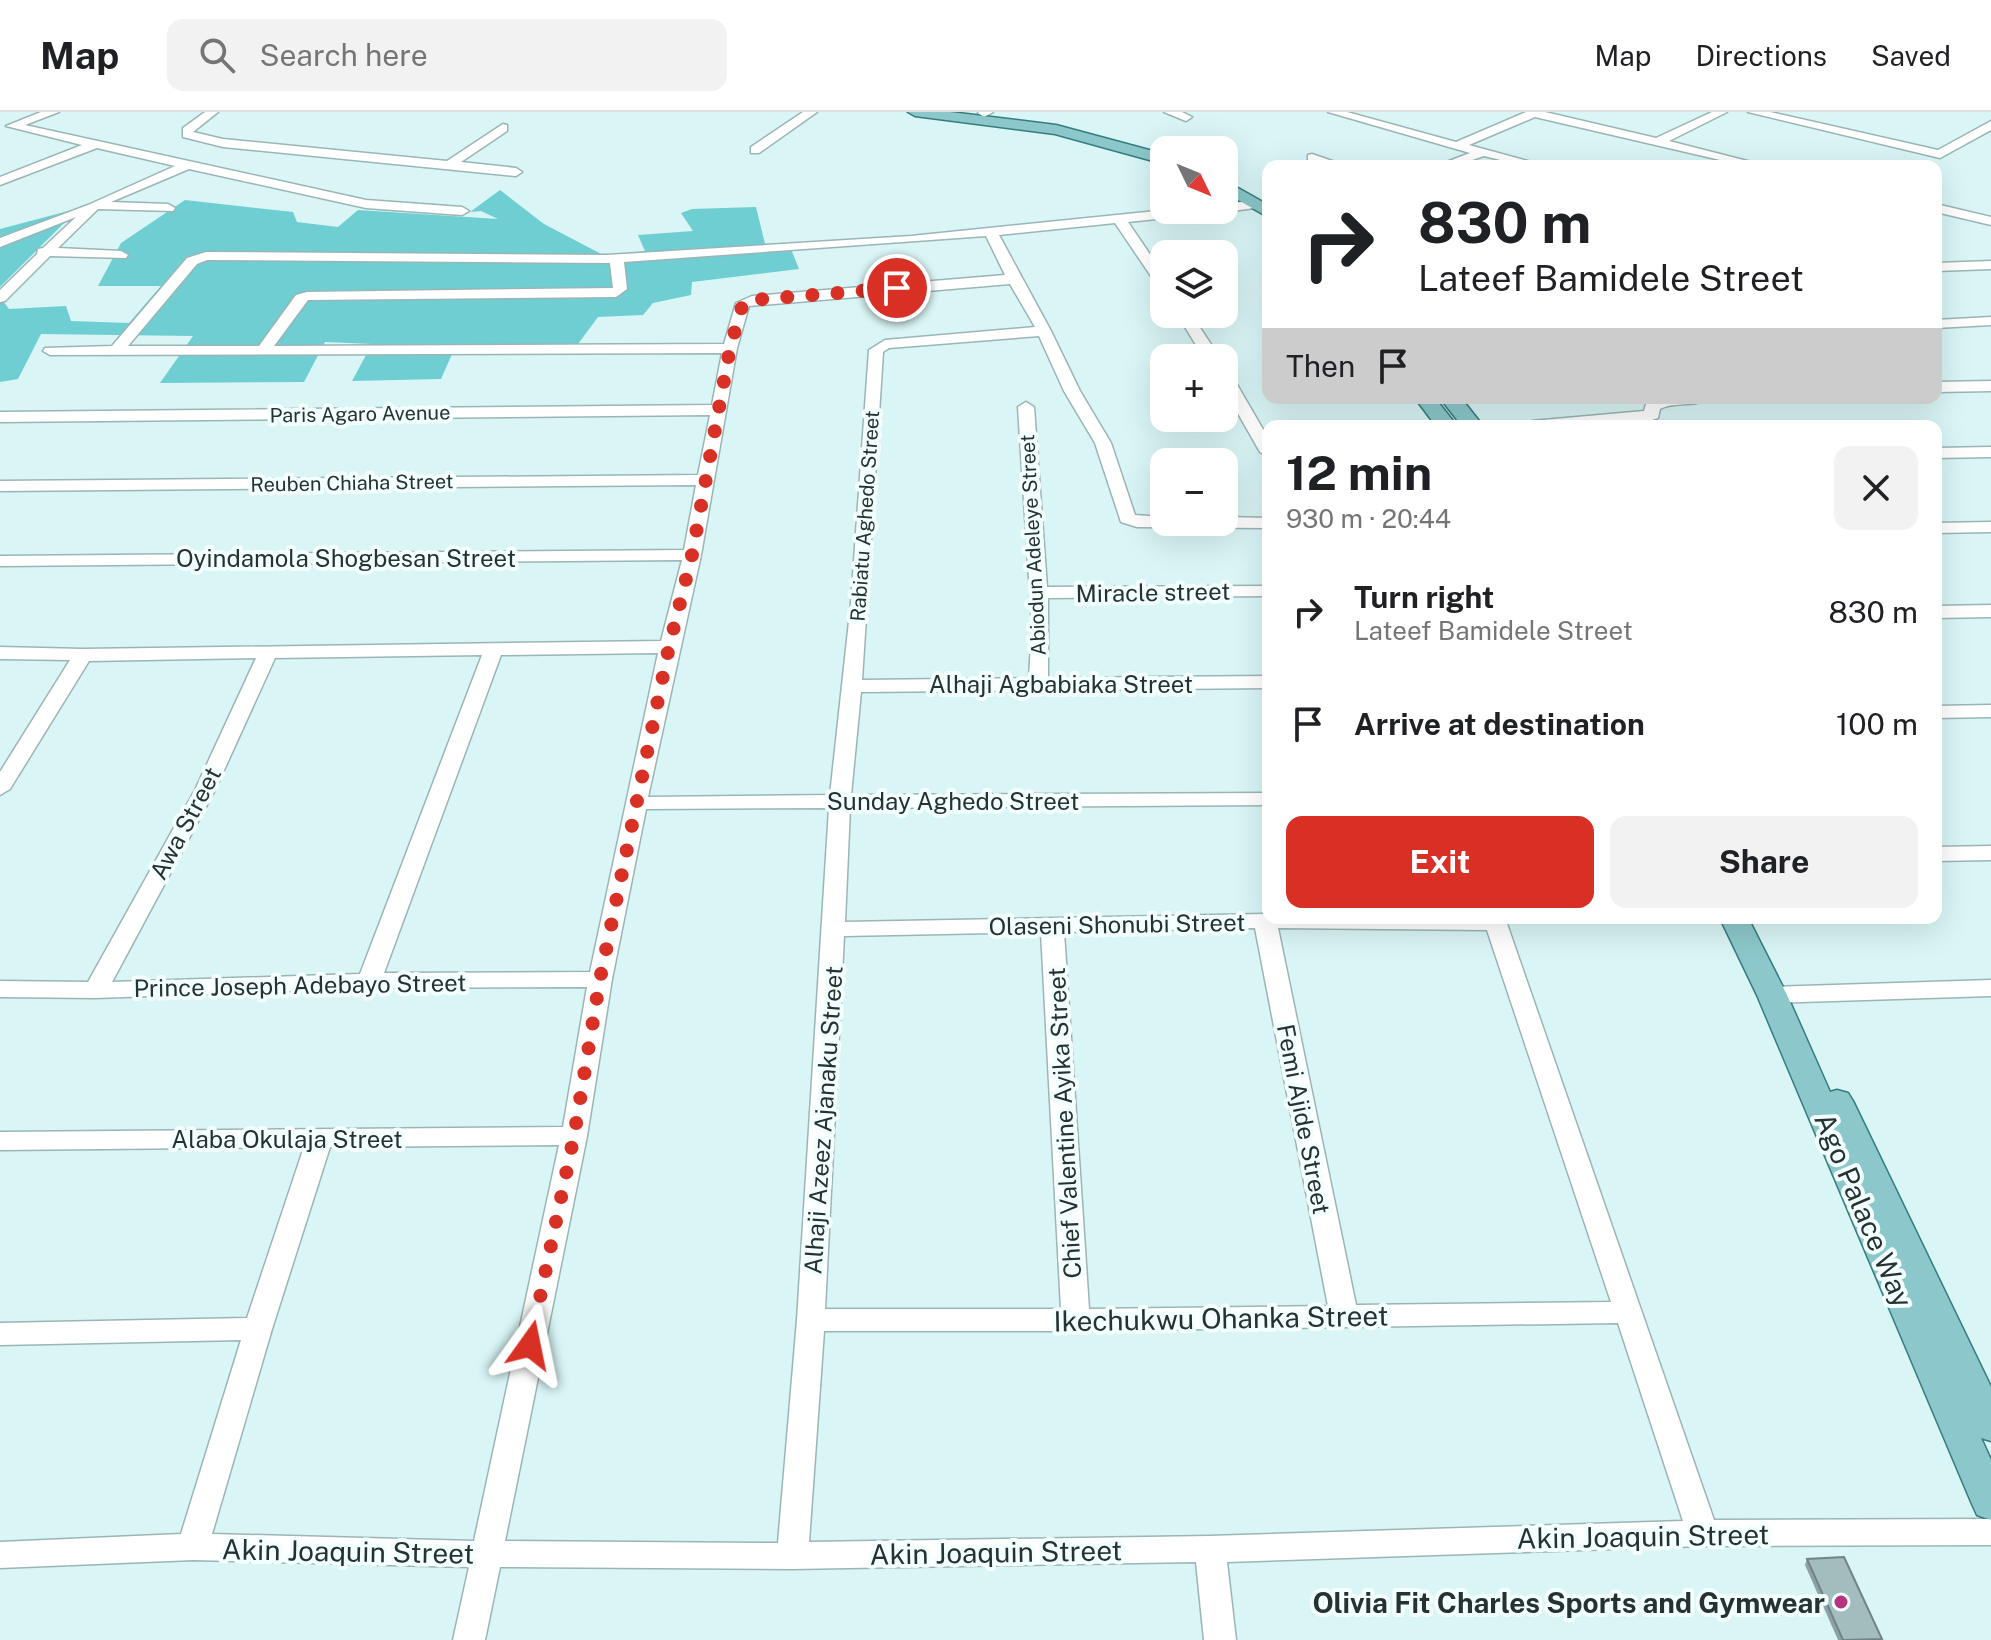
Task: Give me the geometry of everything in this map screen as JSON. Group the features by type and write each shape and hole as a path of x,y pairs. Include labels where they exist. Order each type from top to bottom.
{"main road":[{"path":"915,112 1056,130 1150,155"},
{"path":"981,112 1085,131 1150,148"},
{"path":"1238,185 1262,203"},
{"path":"1238,192 1262,204"},
{"path":"1430,404 1442,420"},
{"path":"1455,404 1468,420"},
{"name":"Ago Palace Way","path":"1738,924 1779,995 1991,1426"},
{"name":"Ago Palace Way","path":"1755,924 1779,995 1991,1504"}],"street":[{"path":"6,128 53,112"},
{"path":"212,112 187,134 223,143 516,172"},
{"path":"755,150 811,112"},
{"path":"1170,112 1186,117"},
{"path":"1457,146 1535,112 1642,141 1660,141 1737,160"},
{"path":"1660,141 1721,112"},
{"path":"1754,112 1940,154 1991,125"},
{"path":"1343,113 1500,160"},
{"path":"6,128 267,180 366,204 462,211"},
{"path":"449,165 503,128"},
{"path":"0,181 94,145"},
{"path":"1470,160 1483,154"},
{"path":"1462,160 1483,154 1512,160"},
{"path":"1312,158 1318,160"},
{"path":"0,243 187,165"},
{"path":"0,298 43,252 97,204 168,208"},
{"path":"1238,207 1262,205"},
{"path":"1942,209 1991,221"},
{"path":"116,351 197,258 617,259 991,233 1150,216"},
{"path":"1119,219 1150,264"},
{"path":"991,233 1044,331 1072,391 1103,443 1127,518 1137,522 1262,523"},
{"path":"43,252 121,255"},
{"path":"263,350 301,298 307,296 616,293 620,289 617,259"},
{"path":"1942,267 1991,265"},
{"path":"469,1640 574,1136 600,979 669,647 692,555 730,348 743,303 1014,279"},
{"path":"1942,324 1991,321"},
{"name":"Rabiatu Aghedo Street","path":"854,686 876,350 879,347 1044,331"},
{"path":"50,351 730,348"},
{"path":"1942,387 1991,386"},
{"path":"1238,400 1262,442"},
{"name":"Abiodun Adeleye Street","path":"1026,407 1041,625 1038,683"},
{"name":"Paris Agaro Avenue","path":"0,417 720,410"},
{"path":"1942,453 1991,452"},
{"name":"Reuben Chiaha Street","path":"0,486 704,480"},
{"path":"1942,528 1991,527"},
{"name":"Oyindamola Shogbesan Street","path":"0,561 692,555"},
{"name":"Miracle street","path":"1038,593 1262,591"},
{"path":"1942,612 1991,611"},
{"path":"0,653 83,655 669,647"},
{"path":"369,981 494,648"},
{"name":"Awa Street","path":"96,990 205,790 268,652"},
{"path":"0,789 83,655"},
{"name":"Alhaji Agbabiaka Street","path":"854,686 1262,682"},
{"name":"Alhaji Azeez Ajanaku Street","path":"792,1556 811,1320 840,802 854,686"},
{"path":"1942,712 1991,711"},
{"name":"Sunday Aghedo Street","path":"638,803 1262,799"},
{"path":"1942,854 1991,853"},
{"name":"Olaseni Shonubi Street","path":"835,929 1262,921"},
{"name":"Femi Ajide Street","path":"1266,924 1344,1317"},
{"path":"1496,924 1703,1533"},
{"name":"Chief Valentine Ayika Street","path":"1052,925 1076,1320"},
{"name":"Prince Joseph Adebayo Street","path":"0,989 96,990 369,981 600,979"},
{"path":"1779,995 1991,988"},
{"name":"Alaba Okulaja Street","path":"0,1141 574,1136"},
{"path":"193,1547 258,1329 320,1139"},
{"name":"Ikechukwu Ohanka Street","path":"811,1320 1076,1320 1630,1312"},
{"path":"0,1334 258,1329"},
{"name":"Akin Joaquin Street","path":"0,1555 193,1547 486,1554 792,1556 1210,1549 1703,1533 1991,1532"},
{"path":"1210,1549 1220,1640"}],"shaded area":[{"path":"500,190 544,224 605,256 645,251 638,235 693,231 681,213 692,209 756,207 766,248 791,249 799,269 692,282 691,295 653,303 643,315 598,317 578,344 456,345 441,379 352,381 372,344 325,342 304,382 160,383 193,336 41,334 18,379 0,382 0,297 9,309 66,306 71,321 129,323 161,286 98,286 121,243 185,200 293,212 297,222 338,227 358,210 498,219 481,211 470,212"},
{"path":"72,210 65,222 0,287 0,229"}],"building":[{"name":"Olivia Fit Charles Sports and Gymwear","path":"1844,1557 1882,1639 1843,1640 1807,1559"}],"place":[{"name":"Olivia Fit Charles Sports and Gymwear","path":"1841,1602"}],"route":[{"path":"530,1345 574,1136 600,979 669,647 692,555 730,348 743,303 897,288"}]}
